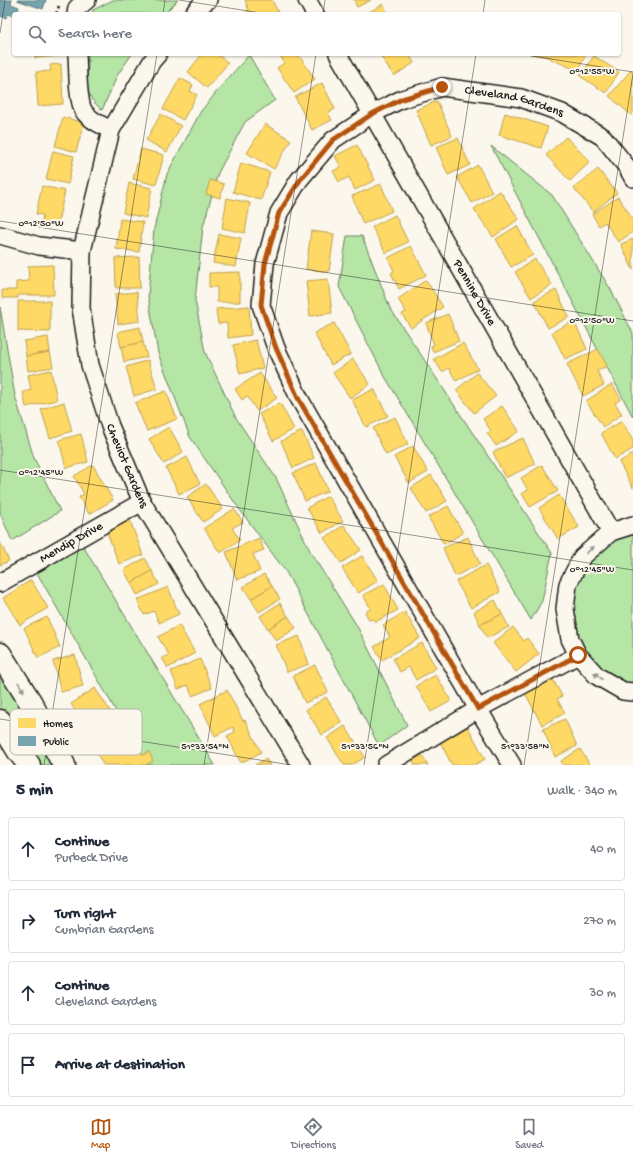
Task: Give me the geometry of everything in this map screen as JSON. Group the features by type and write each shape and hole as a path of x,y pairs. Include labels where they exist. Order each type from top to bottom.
{"street":[{"path":"76,12 77,8 87,0"},
{"path":"307,0 314,12"},
{"path":"77,56 80,103 84,112 91,119 111,130"},
{"name":"Cheviot Gardens","path":"156,56 111,130 82,251 81,308 90,365 110,426 142,502 301,765"},
{"name":"Pennine Drive","path":"339,56 610,532"},
{"name":"Cleveland Gardens","path":"512,765 298,398 276,348 261,305 265,264 279,213 300,180 333,140 372,114 402,99 442,87 521,98 562,114 603,137 627,167 633,178"},
{"path":"0,236 39,246 82,251"},
{"name":"Mendip Drive","path":"0,583 142,502"},
{"path":"633,525 610,532 582,557 568,584 565,609 570,639 578,655 597,676 623,691 633,692"},
{"path":"0,654 34,709"},
{"path":"386,765 478,709 578,655"},
{"path":"0,721 10,737"},
{"path":"21,755 29,765"},
{"path":"59,755 64,765"}],"green space":[{"path":"113,0 178,0 166,12 92,12 93,10"},
{"path":"88,56 131,56 118,74 102,110 95,103 88,91"},
{"path":"250,56 275,100 245,122 218,173 203,227 195,300 205,352 236,418 276,478 311,553 357,626 407,725 379,746 286,572 235,503 190,437 158,353 148,296 154,229 167,174 201,111 224,83"},
{"path":"491,146 552,195 611,290 633,333 633,417"},
{"path":"347,236 362,236 390,308 552,553 542,601 531,620 384,375 339,287"},
{"path":"0,307 15,396 34,458 60,511 12,541 0,513"},
{"path":"633,525 633,692 578,655 568,584 582,557"},
{"path":"83,546 215,765 147,765 141,755 142,709 115,709 37,573"},
{"path":"0,665 26,709 10,709 10,724 0,707"},
{"path":"29,755 53,755 59,765 35,765"}],"building: Homes":[{"path":"245,0 272,0 278,12 246,12 249,11"},
{"path":"354,0 371,0 357,7"},
{"path":"383,4 387,12 369,12"},
{"path":"35,56 60,56 35,58"},
{"path":"200,56 219,56 228,63 207,88 188,72"},
{"path":"299,56 315,79 294,93 277,68 284,63 281,57"},
{"path":"380,56 410,56 414,63 394,76"},
{"path":"550,56 585,56 578,71 549,58"},
{"path":"594,56 619,72 606,93 580,76"},
{"path":"61,64 63,104 38,106 36,72 51,71 50,65"},
{"path":"631,70 633,71 633,113 631,115 609,96"},
{"path":"180,78 193,85 190,91 197,95 183,120 163,109"},
{"path":"322,83 335,109 328,113 332,120 312,130 295,97"},
{"path":"437,101 452,136 431,145 416,110"},
{"path":"505,113 548,127 541,148 499,135"},
{"path":"161,114 181,126 167,152 146,140"},
{"path":"63,117 84,123 76,152 55,146"},
{"path":"265,124 291,140 274,169 247,153"},
{"path":"566,137 590,162 570,181 546,155"},
{"path":"458,138 470,165 448,175 436,147"},
{"path":"357,145 375,180 355,190 349,177 339,182 333,171 341,167 335,156"},
{"path":"141,149 164,155 156,185 133,179"},
{"path":"53,151 74,156 68,184 46,179"},
{"path":"241,163 270,172 261,200 233,192"},
{"path":"478,165 492,192 472,203 457,177"},
{"path":"598,169 617,193 593,212 574,188"},
{"path":"210,180 224,184 220,198 206,194"},
{"path":"129,183 152,188 146,218 123,213"},
{"path":"381,184 392,211 363,224 352,196"},
{"path":"42,186 65,191 57,226 41,223 43,215 36,214"},
{"path":"500,191 519,219 493,237 474,209"},
{"path":"618,197 633,219 633,232 618,242 605,222 599,226 592,214"},
{"path":"227,198 250,203 245,233 222,228"},
{"path":"395,215 408,242 386,253 372,227"},
{"path":"120,219 143,222 139,252 116,249"},
{"path":"517,226 533,255 511,267 496,239"},
{"path":"311,231 334,234 329,272 306,269"},
{"path":"219,234 241,238 236,267 213,263"},
{"path":"633,239 633,270 621,244"},
{"path":"411,246 426,275 399,289 391,273 394,271 388,258"},
{"path":"139,257 140,288 116,288 115,258"},
{"path":"535,259 552,285 531,298 515,272"},
{"path":"53,265 54,295 18,295 18,298 2,298 2,290 16,290 16,282 29,281 28,266"},
{"path":"240,272 240,302 217,302 217,287 209,287 209,273"},
{"path":"328,279 332,313 310,316 306,281"},
{"path":"426,280 443,307 411,328 402,314 406,312 398,299"},
{"path":"556,290 569,317 548,328 534,301"},
{"path":"137,292 140,321 118,324 115,294"},
{"path":"18,301 50,301 50,332 18,331"},
{"path":"249,306 251,335 228,338 227,323 218,324 216,309"},
{"path":"448,314 459,341 433,352 431,346 434,345 426,323"},
{"path":"574,321 587,349 565,359 552,332"},
{"path":"334,323 351,354 331,365 314,333"},
{"path":"140,327 143,342 121,347 118,332"},
{"path":"48,337 50,352 26,356 24,341"},
{"path":"256,340 263,368 240,374 233,345"},
{"path":"143,342 147,357 124,362 121,347"},
{"path":"463,343 478,369 456,381 449,368 442,372 434,359"},
{"path":"598,349 607,366 597,371 604,385 583,396 567,364"},
{"path":"50,352 53,367 28,371 26,356"},
{"path":"353,359 370,384 350,398 333,373"},
{"path":"148,360 157,389 134,396 126,367"},
{"path":"51,370 57,400 26,407 23,392 31,390 28,375"},
{"path":"260,373 277,398 257,411 247,396 242,400 235,389"},
{"path":"477,373 496,396 474,413 456,390"},
{"path":"612,384 621,399 615,403 622,414 603,427 586,401"},
{"path":"374,389 388,416 366,427 352,400"},
{"path":"166,391 177,419 147,431 135,403"},
{"path":"64,402 72,431 50,438 41,409"},
{"path":"280,403 294,429 273,441 259,414"},
{"path":"502,406 519,431 496,446 487,433 491,431 483,419"},
{"path":"395,417 408,444 386,455 373,428"},
{"path":"622,421 633,441 633,449 615,459 601,433"},
{"path":"169,427 183,452 164,464 149,439"},
{"path":"302,431 314,458 293,468 281,441"},
{"path":"81,434 88,462 66,468 59,440"},
{"path":"523,438 535,464 505,478 493,452"},
{"path":"413,446 428,472 409,483 394,457"},
{"path":"633,454 633,488 619,462"},
{"path":"187,457 200,484 179,494 166,468"},
{"path":"316,463 328,491 305,501 293,473"},
{"path":"93,465 113,500 89,514 79,497 84,494 74,476"},
{"path":"542,465 558,491 530,507 522,494 528,490 521,478"},
{"path":"431,475 447,501 426,513 411,488"},
{"path":"206,484 223,509 203,522 187,497"},
{"path":"559,495 579,527 558,539 539,508"},
{"path":"328,496 343,521 322,533 307,508"},
{"path":"448,506 463,533 444,544 428,517"},
{"path":"234,509 243,522 232,528 240,540 220,553 204,528"},
{"path":"129,518 143,555 119,564 105,527"},
{"path":"344,525 361,550 341,563 324,538"},
{"path":"468,537 480,564 455,576 443,548"},
{"path":"259,538 264,550 253,554 260,571 237,580 226,552"},
{"path":"0,542 9,561 0,565"},
{"path":"362,556 378,581 358,593 342,568"},
{"path":"145,558 152,571 131,583 124,570"},
{"path":"486,565 500,592 471,608 456,581"},
{"path":"152,571 159,584 137,595 131,583"},
{"path":"264,574 272,586 251,599 243,587"},
{"path":"31,580 48,608 20,625 3,598"},
{"path":"384,584 398,610 375,622 373,619 369,620 365,612 371,609 363,595"},
{"path":"272,586 280,599 259,612 251,599"},
{"path":"168,587 179,614 159,623 154,611 144,615 137,600"},
{"path":"495,600 502,614 480,625 474,612"},
{"path":"280,603 288,616 268,629 260,616"},
{"path":"405,612 420,638 382,660 374,647 390,637 383,625"},
{"path":"502,614 509,627 487,638 480,625"},
{"path":"288,616 296,628 276,641 268,629"},
{"path":"47,617 60,647 38,658 24,628"},
{"path":"179,625 195,653 168,668 162,658 169,655 158,637"},
{"path":"513,627 524,641 527,638 539,654 516,672 493,643"},
{"path":"299,636 309,664 287,672 276,645"},
{"path":"422,643 436,668 416,680 409,667 400,672 393,659"},
{"path":"75,655 83,686 61,692 53,661"},
{"path":"200,659 212,688 192,696 188,685 178,689 171,671"},
{"path":"315,665 328,692 305,703 293,676"},
{"path":"436,675 451,701 431,712 416,686"},
{"path":"552,678 562,696 557,699 565,713 542,725 525,693"},
{"path":"95,688 109,709 74,709 71,704"},
{"path":"227,690 243,721 245,720 261,752 241,763 227,736 235,732 233,727 215,736 200,704"},
{"path":"326,697 342,723 322,735 306,710"},
{"path":"565,719 577,746 555,757 543,729"},
{"path":"345,726 365,757 352,765 344,765 327,738"},
{"path":"468,727 485,759 474,765 452,765 440,742"},
{"path":"580,749 590,765 563,765 561,761"},
{"path":"149,752 153,761 145,765 103,765 98,755 142,755 142,753 143,755"},
{"path":"422,755 428,765 415,765 413,761"},
{"path":"266,759 270,765 255,765"}],"building: Public":[{"path":"0,0 12,0 11,4 19,7 18,12 12,12 12,15 7,14 6,18 0,16"},
{"path":"17,0 46,0 43,9"}],"route":[{"path":"442,87 402,99 372,114 333,140 300,180 279,213 265,264 261,305 276,348 298,398 478,709 578,655"}]}
